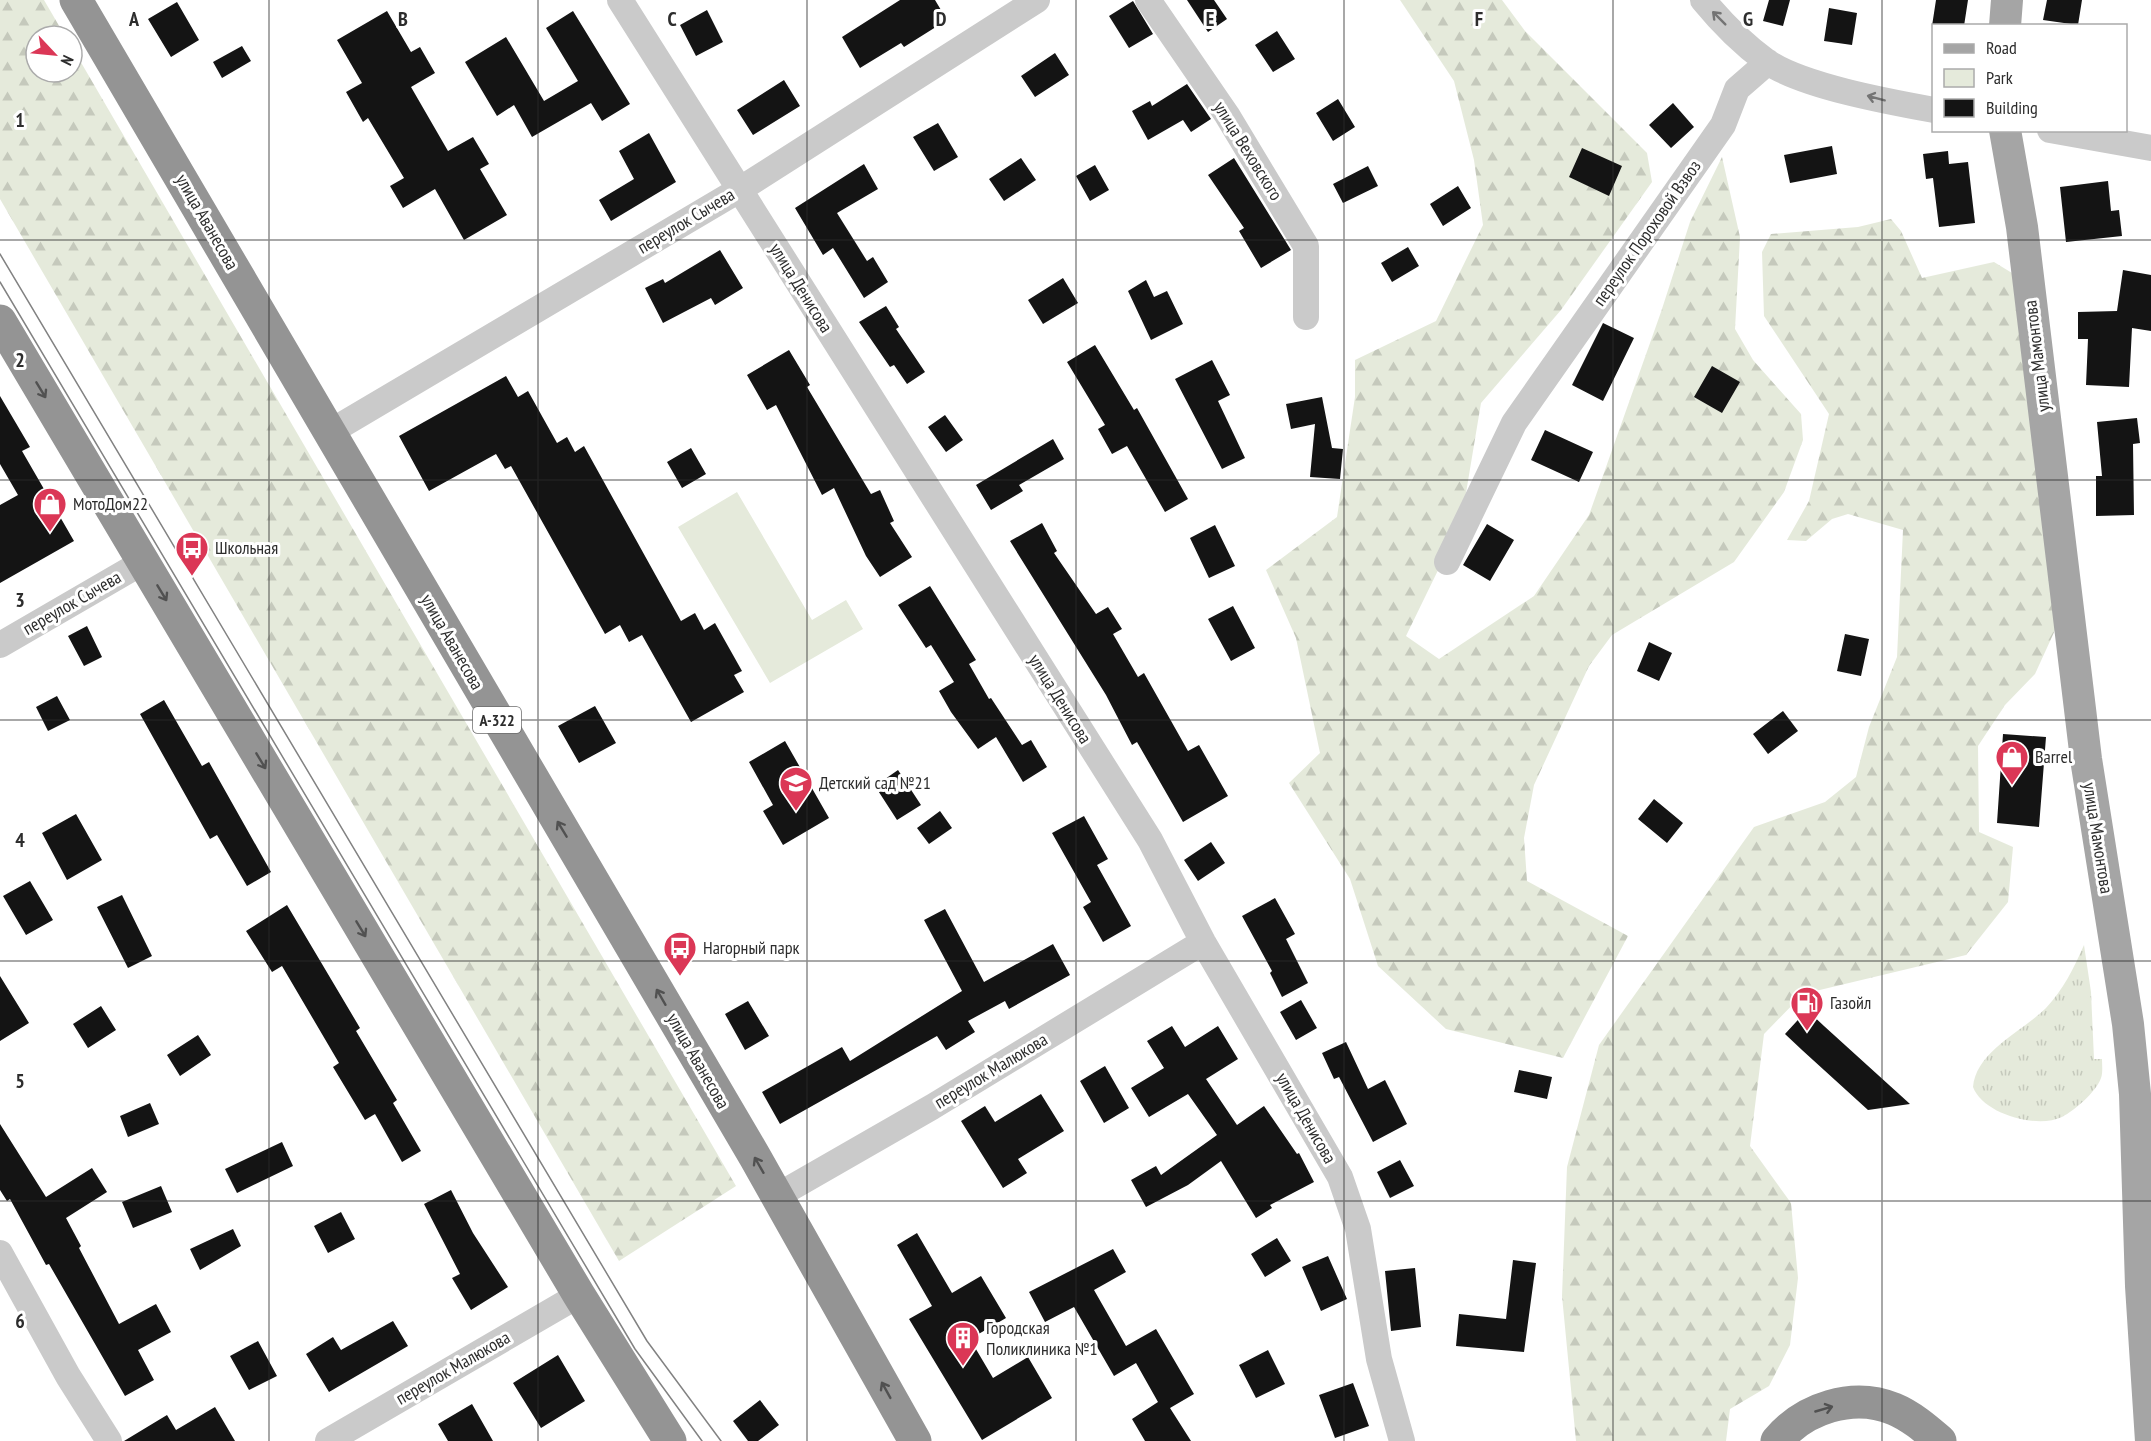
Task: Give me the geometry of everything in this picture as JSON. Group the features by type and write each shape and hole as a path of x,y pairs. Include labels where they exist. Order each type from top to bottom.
{"highway":[{"name":"улица Аванесова","path":"76,0 777,1197 915,1441"},
{"path":"0,321 579,1295 670,1441"},
{"path":"1777,1441 1787,1429 1817,1410 1853,1401 1894,1409 1921,1425 1940,1441"}],"main road":[{"path":"2005,24 2007,0"},
{"name":"улица Мамонтова","path":"2005,132 2022,227 2086,759 2128,1023 2146,1285 2151,1441"},
{"path":"2128,1023 2138,1045 2151,1124"}],"street":[{"name":"улица Денисова","path":"620,0 1150,840 1203,942 1340,1177 1358,1229 1379,1359 1402,1441"},
{"name":"переулок Сычева","path":"330,432 739,190 1037,0"},
{"name":"улица Веховского","path":"1148,0 1227,115 1306,246 1306,317"},
{"path":"1703,0 1717,17 1767,62 1805,79 1891,102 1932,110"},
{"name":"переулок Пороховой Взвоз","path":"1447,562 1514,423 1723,125 1737,89 1767,62"},
{"path":"2061,132 2151,148"},
{"name":"переулок Сычева","path":"0,645 143,562"},
{"name":"переулок Малюкова","path":"777,1197 932,1107 1203,942"},
{"path":"0,1253 68,1376 109,1441"},
{"name":"переулок Малюкова","path":"328,1441 579,1295"}],"green space":[{"path":"0,0 44,0 58,24 24,24 24,84 84,84 84,68 736,1186 619,1261 0,199"},
{"path":"1400,0 1502,0 1525,31 1647,153 1652,182 1561,310 1481,403 1461,523 1406,636 1439,659 1534,596 1589,515 1661,312 1690,222 1722,157 1740,237 1735,329 1753,360 1801,414 1803,440 1784,492 1734,562 1612,635 1589,666 1534,785 1524,838 1527,881 1628,936 1563,1058 1446,1029 1378,966 1350,879 1289,783 1320,753 1296,638 1266,570 1337,517 1355,397 1355,360 1436,321 1483,225 1474,160 1454,81"},
{"path":"1891,219 1901,231 1922,278 1994,262 2012,273 2056,628 2035,674 2005,705 1978,746 1979,832 2013,847 2008,902 1966,955 1803,994 1764,1034 1750,1146 1791,1203 1798,1278 1790,1345 1769,1386 1730,1409 1726,1441 1576,1441 1562,1296 1567,1167 1599,1045 1754,827 1825,802 1856,777 1869,727 1897,657 1903,530 1848,514 1832,519 1806,541 1787,540 1809,501 1829,414 1764,316 1762,252 1771,234 1858,227"},
{"path":"737,492 812,620 846,600 863,629 770,683 678,527"},
{"path":"2084,945 2091,992 2094,1059 2102,1059 2101,1078 2090,1095 2062,1117 2039,1121 2025,1120 1999,1112 1979,1097 1973,1087 1976,1074 1991,1052 2036,1017 2058,994"}],"building":[{"path":"900,0 935,0 947,20 904,47 901,43 860,68 842,37"},
{"path":"1187,0 1214,0 1227,19 1208,32"},
{"path":"1769,0 1790,0 1783,26 1763,21"},
{"path":"1936,0 1968,0 1964,24 1932,24"},
{"path":"2047,0 2082,0 2078,24 2043,20"},
{"path":"1133,1 1153,34 1129,48 1109,16"},
{"path":"177,2 199,40 171,57 148,19"},
{"path":"1829,8 1857,13 1852,45 1824,41"},
{"path":"707,10 723,42 696,56 680,25"},
{"path":"387,11 411,52 420,47 435,73 411,87 448,151 473,137 489,164 480,169 507,215 464,240 435,189 403,208 390,186 404,178 368,118 363,122 346,92 362,83 337,40"},
{"path":"573,11 630,104 602,121 591,103 532,137 514,105 497,116 465,62 506,37 544,101 578,81 546,28"},
{"path":"1277,31 1295,59 1273,72 1255,45"},
{"path":"242,46 251,61 222,78 213,62"},
{"path":"1055,53 1069,75 1035,97 1021,76"},
{"path":"784,80 800,106 753,135 737,110"},
{"path":"1187,84 1211,119 1191,132 1183,120 1148,140 1132,111 1150,101 1152,106"},
{"path":"1338,99 1355,127 1333,141 1316,113"},
{"path":"1673,103 1694,127 1671,148 1649,125"},
{"path":"938,123 958,157 934,171 913,137"},
{"path":"649,133 676,182 611,221 599,200 634,179 619,151"},
{"path":"1832,146 1837,174 1790,183 1784,155"},
{"path":"1582,148 1622,166 1609,196 1569,177"},
{"path":"1948,151 1949,164 1968,162 1975,223 1939,227 1933,178 1926,179 1923,154"},
{"path":"1021,158 1036,180 1004,201 989,179"},
{"path":"1234,158 1291,250 1261,268 1239,231 1244,228 1208,175"},
{"path":"864,164 878,189 837,213 867,261 873,257 888,282 864,298 833,248 823,255 795,208"},
{"path":"1095,165 1109,190 1090,201 1076,176"},
{"path":"1368,166 1378,186 1343,203 1333,184"},
{"path":"2108,181 2111,211 2119,210 2122,236 2066,242 2060,187"},
{"path":"1458,186 1471,208 1443,226 1430,204"},
{"path":"1408,247 1419,266 1392,282 1381,263"},
{"path":"720,250 743,288 715,305 711,298 663,323 645,288 663,279 665,283"},
{"path":"2123,270 2151,275 2151,331 2132,328 2129,387 2086,385 2088,339 2078,339 2078,312 2117,311"},
{"path":"1063,278 1078,303 1043,324 1028,300"},
{"path":"1146,280 1154,297 1167,291 1183,324 1151,340 1128,291"},
{"path":"886,306 899,327 896,329 925,372 907,384 894,365 890,367 859,322"},
{"path":"1603,323 1634,338 1603,401 1572,385"},
{"path":"1095,345 1134,410 1137,408 1188,499 1165,512 1127,446 1112,454 1098,429 1105,425 1067,362"},
{"path":"789,350 810,385 807,387 871,494 880,490 894,521 890,523 912,557 880,577 866,556 834,488 822,495 776,405 767,410 747,375"},
{"path":"1212,360 1230,395 1218,401 1245,458 1222,469 1175,379"},
{"path":"1712,366 1740,382 1722,413 1694,397"},
{"path":"506,376 518,397 528,391 557,443 567,437 575,452 584,446 681,621 695,613 704,630 715,623 742,671 734,675 744,692 691,722 642,635 629,642 620,625 605,634 511,466 505,469 496,454 429,491 399,436"},
{"path":"0,396 30,447 22,451 74,541 0,583 0,505 18,495 0,464"},
{"path":"1322,397 1332,448 1343,449 1340,479 1310,477 1315,424 1291,429 1286,404"},
{"path":"945,415 963,440 946,452 928,427"},
{"path":"2137,418 2140,443 2133,444 2134,515 2096,516 2096,476 2102,476 2097,422"},
{"path":"1545,430 1593,452 1579,482 1531,460"},
{"path":"1053,439 1064,459 1019,485 1023,491 991,510 976,485"},
{"path":"691,448 706,474 682,488 667,462"},
{"path":"1042,523 1057,551 1054,553 1096,614 1108,607 1122,629 1113,634 1138,677 1144,673 1188,751 1199,745 1228,796 1183,822 1137,742 1132,745 1106,695 1010,541"},
{"path":"1487,524 1514,540 1490,581 1463,565"},
{"path":"1215,525 1235,566 1209,578 1190,538"},
{"path":"930,586 976,660 969,664 989,699 991,698 1022,745 1031,740 1047,767 1023,782 996,737 978,749 951,712 939,691 954,682 931,645 926,648 898,605"},
{"path":"1233,606 1255,648 1231,661 1208,619"},
{"path":"87,626 102,657 84,666 68,636"},
{"path":"1845,634 1869,639 1861,676 1837,671"},
{"path":"1649,642 1672,653 1659,681 1637,671"},
{"path":"57,696 70,720 48,731 36,707"},
{"path":"164,700 202,766 209,762 271,872 247,886 217,835 210,839 140,714"},
{"path":"595,706 616,743 579,763 558,726"},
{"path":"1783,711 1798,731 1768,754 1753,734"},
{"path":"2003,734 2046,737 2039,827 1997,823"},
{"path":"785,741 829,818 783,845 763,811 773,805 749,762"},
{"path":"898,770 921,805 897,820 875,786"},
{"path":"1654,799 1683,823 1667,843 1638,819"},
{"path":"940,811 952,828 929,844 917,828"},
{"path":"76,814 102,860 67,880 42,833"},
{"path":"1084,816 1108,859 1097,865 1131,926 1103,942 1083,907 1091,902 1052,833"},
{"path":"1211,842 1225,863 1198,881 1184,860"},
{"path":"30,881 53,920 26,935 3,896"},
{"path":"122,895 152,956 128,968 97,907"},
{"path":"1275,898 1295,934 1286,939 1308,983 1282,997 1270,973 1272,971 1242,916"},
{"path":"287,905 360,1028 356,1031 397,1100 393,1103 421,1151 402,1162 375,1114 365,1120 333,1067 339,1063 282,966 272,972 246,931"},
{"path":"945,909 984,982 1053,944 1070,975 1009,1009 1005,1001 968,1021 975,1032 946,1050 937,1036 780,1124 762,1092 842,1047 850,1061 962,991 924,920"},
{"path":"0,976 29,1023 0,1041"},
{"path":"1301,1000 1317,1028 1296,1040 1280,1012"},
{"path":"748,1001 769,1036 745,1050 725,1014"},
{"path":"101,1006 116,1030 88,1048 73,1024"},
{"path":"1807,1010 1910,1104 1868,1110 1802,1050 1785,1034"},
{"path":"1172,1026 1185,1047 1218,1026 1238,1059 1206,1079 1237,1125 1264,1106 1297,1154 1299,1153 1314,1182 1270,1205 1272,1208 1256,1218 1221,1161 1188,1185 1146,1207 1131,1180 1156,1166 1161,1175 1217,1135 1188,1094 1149,1117 1131,1088 1164,1068 1147,1041"},
{"path":"198,1035 211,1055 180,1076 167,1055"},
{"path":"1346,1042 1368,1089 1385,1080 1407,1124 1373,1142 1339,1077 1334,1079 1322,1053"},
{"path":"1105,1066 1129,1108 1104,1123 1080,1081"},
{"path":"1519,1070 1552,1077 1547,1099 1514,1092"},
{"path":"1041,1094 1064,1131 1018,1159 1027,1173 1003,1188 961,1121 985,1106 995,1122"},
{"path":"150,1103 159,1124 128,1137 120,1116"},
{"path":"0,1124 46,1197 92,1168 107,1192 66,1218 81,1246 79,1248 119,1324 156,1304 171,1332 138,1350 154,1380 125,1396 49,1264 46,1265 10,1199 7,1201 0,1190"},
{"path":"282,1142 293,1166 237,1193 225,1169"},
{"path":"1400,1160 1414,1186 1390,1198 1377,1172"},
{"path":"161,1186 172,1212 133,1228 122,1202"},
{"path":"451,1190 473,1233 508,1287 471,1310 452,1278 460,1274 424,1204"},
{"path":"341,1212 355,1239 328,1253 314,1226"},
{"path":"233,1229 241,1246 200,1270 190,1249"},
{"name":"Городская Поликлиника №1","path":"917,1233 952,1293 981,1276 1006,1318 970,1339 993,1378 1028,1357 1052,1398 982,1440 909,1319 932,1306 897,1245"},
{"path":"1277,1238 1291,1261 1265,1277 1251,1254"},
{"path":"1113,1249 1126,1272 1094,1290 1126,1346 1156,1329 1194,1394 1170,1408 1191,1441 1145,1441 1132,1419 1158,1402 1136,1363 1114,1376 1074,1307 1045,1322 1029,1292"},
{"path":"1328,1256 1347,1299 1321,1311 1302,1267"},
{"path":"1513,1260 1536,1263 1524,1352 1456,1346 1459,1314 1506,1319"},
{"path":"1415,1268 1421,1327 1391,1331 1385,1271"},
{"path":"393,1321 408,1346 329,1392 306,1354 333,1337 341,1350"},
{"path":"258,1341 277,1376 249,1390 230,1356"},
{"path":"1268,1350 1285,1384 1256,1398 1239,1365"},
{"path":"558,1355 585,1401 541,1428 513,1383"},
{"path":"1353,1383 1369,1426 1335,1438 1319,1395"},
{"path":"760,1400 779,1425 758,1441 748,1441 733,1421"},
{"path":"472,1404 493,1441 448,1441 438,1424"},
{"path":"215,1407 235,1441 124,1441 167,1415 176,1430"}],"tram line":[{"path":"0,254 647,1341 721,1441"},
{"path":"0,282 635,1349 702,1441"}],"place":[{"name":"МотоДом22","path":"50,533"},
{"name":"Школьная","path":"192,577"},
{"name":"Barrel","path":"2012,786"},
{"name":"Детский сад №21","path":"796,812"},
{"name":"Нагорный парк","path":"680,977"},
{"name":"Газойл","path":"1807,1032"},
{"name":"Городская Поликлиника №1","path":"963,1367"}]}
